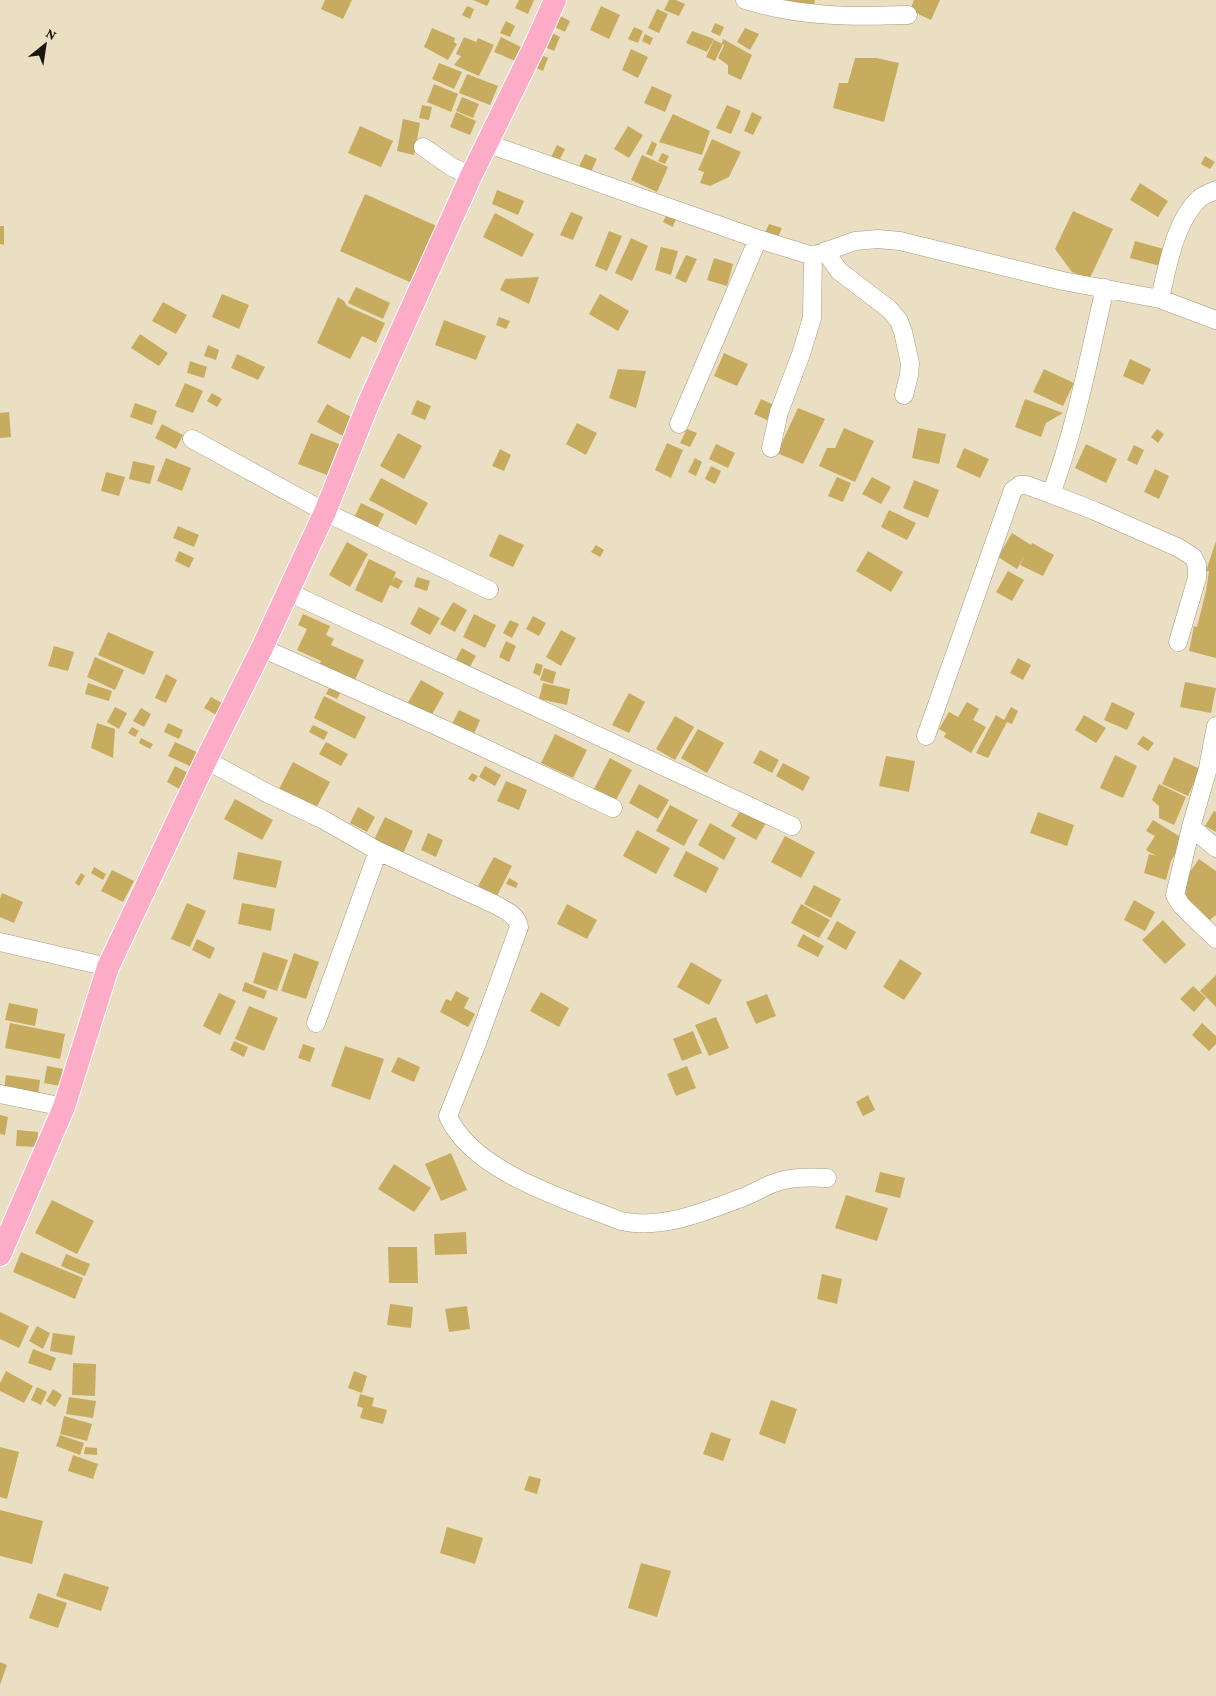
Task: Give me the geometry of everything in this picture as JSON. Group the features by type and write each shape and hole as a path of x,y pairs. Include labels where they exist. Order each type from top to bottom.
{"main road":[{"path":"0,1255 64,1107 108,967 206,760 262,648 325,512 369,402 486,143 536,43 555,0"}],"street":[{"path":"745,0 768,7 802,13 837,16 908,15"},
{"path":"486,143 758,238 819,254 889,309 899,320 910,363 904,395"},
{"path":"423,147 446,163 471,176"},
{"path":"1160,299 1174,242 1191,208 1200,198 1216,190"},
{"path":"679,424 758,238"},
{"path":"819,254 855,241 878,239 900,241 1063,281 1160,299 1216,320"},
{"path":"771,448 779,412 801,354 812,318 819,254"},
{"path":"1051,494 1063,461 1074,420 1105,288"},
{"path":"192,439 325,512 489,590"},
{"path":"926,736 1013,490 1020,485 1026,485 1051,494 1179,548 1193,557 1197,564 1197,578 1178,642"},
{"path":"288,592 792,826"},
{"path":"262,648 437,726 613,808"},
{"path":"1216,726 1212,772 1190,827 1175,895 1181,905 1216,939"},
{"path":"206,760 267,793 322,819 378,851 494,904 512,914 518,921 519,927 494,997 448,1116 453,1127 464,1141 480,1156 520,1180 621,1221 635,1224 650,1224 682,1218 742,1198 776,1182 797,1178 827,1178"},
{"path":"1190,827 1216,848"},
{"path":"316,1023 378,851"},
{"path":"0,942 108,967"},
{"path":"0,1094 64,1107"}],"building":[{"path":"325,0 352,0 343,19 321,9"},
{"path":"473,0 490,0 487,6"},
{"path":"519,0 534,0 528,14 515,8"},
{"path":"669,0 676,0 685,4 679,16 664,10"},
{"path":"784,0 815,0 813,11 782,7"},
{"path":"914,0 940,0 931,20 910,10"},
{"path":"467,6 474,9 470,19 462,15"},
{"path":"601,6 620,15 609,39 590,30"},
{"path":"657,9 668,14 659,33 648,28"},
{"path":"554,13 570,21 565,32 549,24"},
{"path":"506,21 515,26 510,37 500,33"},
{"path":"715,23 724,27 720,36 711,32"},
{"path":"634,27 643,31 638,43 628,39"},
{"path":"432,28 455,38 454,42 457,44 448,60 424,47"},
{"path":"745,28 759,34 750,50 737,42"},
{"path":"547,30 560,37 554,51 540,45"},
{"path":"692,31 714,39 707,52 686,43"},
{"path":"645,34 653,38 650,45 642,41"},
{"path":"464,37 476,42 478,38 494,45 479,76 454,65 461,56 456,54"},
{"path":"501,37 527,50 520,63 494,52"},
{"path":"723,39 752,55 741,80 728,74 728,65 718,58 724,45 722,43"},
{"path":"714,40 723,44 715,61 706,57"},
{"path":"631,49 648,57 638,78 622,70"},
{"path":"536,52 548,58 543,71 530,65"},
{"path":"855,58 876,58 899,63 884,122 833,108 839,83 848,83"},
{"path":"439,63 462,72 454,89 432,79"},
{"path":"467,74 498,86 490,105 459,93"},
{"path":"434,84 458,94 451,112 427,102"},
{"path":"652,86 672,95 665,112 644,103"},
{"path":"462,97 479,104 473,118 456,111"},
{"path":"422,105 432,107 429,120 419,118"},
{"path":"727,105 741,111 731,134 716,128"},
{"path":"456,112 476,121 470,135 450,127"},
{"path":"752,112 762,117 753,135 744,131"},
{"path":"673,114 710,131 702,155 659,142"},
{"path":"403,119 420,123 414,155 397,151"},
{"path":"360,126 393,141 381,167 348,153"},
{"path":"628,126 643,135 629,158 614,149"},
{"path":"712,139 741,152 729,177 710,186 700,183 704,172 698,170"},
{"path":"652,141 657,144 652,156 646,154"},
{"path":"557,145 565,149 559,161 551,157"},
{"path":"662,153 669,156 665,164 658,161"},
{"path":"585,154 597,159 589,176 577,171"},
{"path":"642,155 668,167 657,192 631,180"},
{"path":"1205,156 1215,162 1210,169 1201,164"},
{"path":"1140,183 1168,201 1158,217 1130,200"},
{"path":"497,190 524,201 518,215 492,204"},
{"path":"365,194 439,227 414,284 340,251"},
{"path":"1073,211 1113,229 1089,280 1072,272 1055,249"},
{"path":"571,212 583,217 573,240 560,235"},
{"path":"495,213 534,234 522,257 483,237"},
{"path":"667,214 676,218 673,227 663,222"},
{"path":"769,224 782,228 776,242 763,237"},
{"path":"0,226 4,226 4,245 0,244"},
{"path":"609,231 622,236 607,271 595,266"},
{"path":"631,238 648,246 632,281 615,273"},
{"path":"1135,241 1164,249 1160,266 1130,258"},
{"path":"661,247 678,251 671,275 655,270"},
{"path":"686,255 697,259 686,283 675,278"},
{"path":"714,258 733,264 727,286 707,280"},
{"path":"539,277 529,304 500,290 505,279"},
{"path":"356,287 390,303 383,319 348,303"},
{"path":"222,294 249,305 239,329 212,317"},
{"path":"600,294 629,311 618,331 589,314"},
{"path":"338,297 347,306 385,323 376,343 362,336 350,359 317,343"},
{"path":"163,302 187,315 176,334 152,321"},
{"path":"499,317 510,321 506,329 496,325"},
{"path":"444,320 486,336 476,360 435,345"},
{"path":"140,334 168,353 159,366 131,348"},
{"path":"208,345 219,350 216,360 204,356"},
{"path":"724,353 748,364 737,386 714,376"},
{"path":"237,354 265,367 258,380 231,368"},
{"path":"1130,359 1151,369 1143,385 1123,376"},
{"path":"190,361 207,367 204,378 187,373"},
{"path":"618,369 646,371 636,408 609,398"},
{"path":"1044,369 1074,383 1063,406 1033,392"},
{"path":"185,383 203,391 193,413 175,406"},
{"path":"212,393 222,399 217,407 207,401"},
{"path":"761,399 774,405 767,420 754,414"},
{"path":"1025,399 1063,413 1046,423 1041,437 1015,427"},
{"path":"417,400 431,406 425,420 411,414"},
{"path":"135,403 157,411 152,425 130,417"},
{"path":"327,404 353,418 343,436 317,422"},
{"path":"798,408 825,419 803,464 777,453"},
{"path":"9,412 11,437 0,438 0,413"},
{"path":"577,423 597,433 586,455 566,444"},
{"path":"162,424 183,435 176,449 155,438"},
{"path":"844,428 874,441 855,482 819,466 827,448 835,448"},
{"path":"918,428 946,434 939,464 912,458"},
{"path":"687,429 697,433 690,447 680,443"},
{"path":"1157,429 1164,434 1158,443 1151,437"},
{"path":"311,433 344,446 332,477 298,464"},
{"path":"398,433 422,446 404,479 380,466"},
{"path":"667,443 683,450 671,478 655,470"},
{"path":"716,444 735,453 728,468 709,459"},
{"path":"1086,444 1117,459 1106,483 1075,468"},
{"path":"1134,445 1144,450 1137,465 1127,460"},
{"path":"964,448 989,459 980,478 956,467"},
{"path":"500,449 511,455 504,471 492,466"},
{"path":"166,458 191,468 182,491 157,481"},
{"path":"695,458 702,462 696,476 688,472"},
{"path":"133,461 155,466 150,484 129,479"},
{"path":"711,466 721,471 715,484 705,479"},
{"path":"1155,469 1169,476 1159,499 1144,492"},
{"path":"106,472 125,477 119,496 101,491"},
{"path":"837,477 851,483 843,502 828,496"},
{"path":"872,477 891,487 881,504 862,494"},
{"path":"381,478 428,503 416,525 369,500"},
{"path":"914,480 939,490 928,518 903,508"},
{"path":"361,503 384,514 375,533 352,522"},
{"path":"889,510 916,523 907,540 881,527"},
{"path":"178,526 199,535 194,547 173,538"},
{"path":"1012,533 1031,545 1032,543 1054,555 1043,576 1020,565 1025,555 1017,569 998,557"},
{"path":"499,534 524,545 513,567 489,556"},
{"path":"1216,541 1216,658 1189,651 1194,626 1197,627 1206,591 1209,571 1206,571"},
{"path":"347,542 368,554 350,587 329,575"},
{"path":"596,545 604,550 600,557 591,552"},
{"path":"179,551 194,558 189,568 175,561"},
{"path":"868,551 903,572 891,592 856,571"},
{"path":"369,559 396,572 392,582 395,577 403,581 398,589 390,585 382,603 355,590"},
{"path":"1008,571 1024,580 1012,601 996,592"},
{"path":"417,577 430,581 427,591 414,587"},
{"path":"453,602 467,610 455,632 440,624"},
{"path":"419,607 440,618 430,635 410,624"},
{"path":"303,614 330,626 326,635 334,639 331,645 364,660 354,682 319,665 321,661 297,650 307,629 298,625"},
{"path":"474,614 496,625 485,648 463,637"},
{"path":"533,616 546,623 539,636 526,629"},
{"path":"510,620 519,624 512,638 503,633"},
{"path":"561,630 576,638 561,666 546,657"},
{"path":"108,632 154,652 144,675 98,655"},
{"path":"506,641 516,646 509,662 499,657"},
{"path":"54,646 74,652 68,671 48,666"},
{"path":"462,648 476,656 468,670 454,663"},
{"path":"95,657 124,670 115,690 87,677"},
{"path":"1018,658 1031,665 1023,680 1010,673"},
{"path":"536,663 543,665 540,676 533,673"},
{"path":"544,668 556,672 553,684 540,680"},
{"path":"166,674 177,680 166,703 155,698"},
{"path":"421,680 444,693 430,718 407,704"},
{"path":"1185,682 1216,688 1211,713 1180,707"},
{"path":"88,683 112,691 109,701 85,694"},
{"path":"543,683 570,689 567,705 539,699"},
{"path":"330,686 341,691 337,699 326,694"},
{"path":"629,693 645,702 629,733 612,725"},
{"path":"324,696 366,717 355,739 314,718"},
{"path":"211,697 227,706 220,717 204,708"},
{"path":"967,702 979,709 973,720 986,727 971,753 944,737 946,733 939,729 949,712 958,717"},
{"path":"1112,702 1135,713 1127,730 1104,720"},
{"path":"115,707 127,713 119,729 107,722"},
{"path":"1011,707 1018,711 1012,724 1007,722 988,758 976,753 996,715 1004,720"},
{"path":"141,708 151,714 144,727 133,721"},
{"path":"459,710 480,720 473,736 451,726"},
{"path":"1084,715 1106,728 1096,743 1075,730"},
{"path":"675,716 694,727 675,760 656,749"},
{"path":"97,723 115,729 113,758 91,748"},
{"path":"168,723 183,730 179,739 164,732"},
{"path":"313,725 328,732 324,740 309,732"},
{"path":"132,727 139,731 135,737 128,733"},
{"path":"698,729 724,743 707,773 681,758"},
{"path":"555,734 587,750 573,778 541,763"},
{"path":"1143,736 1154,743 1148,751 1137,744"},
{"path":"141,738 153,744 150,749 139,743"},
{"path":"175,742 201,754 194,768 168,756"},
{"path":"326,742 348,754 341,766 319,754"},
{"path":"760,750 779,760 772,773 753,763"},
{"path":"1115,755 1137,766 1123,798 1100,788"},
{"path":"886,756 915,761 909,792 879,786"},
{"path":"1174,757 1200,769 1188,796 1162,784"},
{"path":"610,758 632,770 616,800 594,789"},
{"path":"293,762 330,782 314,812 277,793"},
{"path":"783,763 810,777 803,791 776,776"},
{"path":"175,766 192,775 183,791 167,782"},
{"path":"485,766 501,775 495,786 479,777"},
{"path":"472,773 478,776 474,782 468,779"},
{"path":"506,781 527,790 519,810 497,801"},
{"path":"639,784 669,800 658,819 629,803"},
{"path":"1159,784 1186,797 1174,825 1159,818 1159,806 1152,800"},
{"path":"235,799 273,820 262,840 224,819"},
{"path":"670,805 698,820 684,846 656,831"},
{"path":"743,806 767,821 756,840 731,826"},
{"path":"358,807 375,817 367,832 350,823"},
{"path":"1214,811 1216,812 1216,832 1205,826"},
{"path":"1038,812 1074,825 1067,846 1030,833"},
{"path":"385,817 413,831 402,856 373,842"},
{"path":"1153,820 1184,839 1171,861 1166,880 1144,873 1149,854 1156,856 1146,850 1155,836 1146,831"},
{"path":"710,823 736,838 724,860 698,845"},
{"path":"637,830 670,848 656,874 623,856"},
{"path":"428,833 443,840 436,857 421,850"},
{"path":"785,836 815,852 801,878 771,862"},
{"path":"686,851 719,868 706,893 673,876"},
{"path":"238,852 282,861 276,888 233,879"},
{"path":"494,857 512,866 497,896 478,886"},
{"path":"1199,859 1216,871 1216,915 1207,922 1184,894 1187,892 1179,887"},
{"path":"94,867 106,874 103,880 91,873"},
{"path":"112,870 134,881 123,902 101,891"},
{"path":"81,873 85,876 79,886 75,883"},
{"path":"509,878 518,883 516,888 506,884"},
{"path":"814,885 841,899 831,918 804,904"},
{"path":"2,893 23,902 14,923 0,917"},
{"path":"1134,900 1155,912 1145,931 1124,920"},
{"path":"187,903 206,911 190,947 171,939"},
{"path":"242,903 275,909 271,931 238,924"},
{"path":"567,904 597,920 587,939 557,924"},
{"path":"801,904 830,920 819,938 791,923"},
{"path":"1163,920 1186,945 1165,964 1142,940"},
{"path":"837,921 856,932 846,950 827,939"},
{"path":"803,934 824,946 818,957 797,946"},
{"path":"197,939 215,948 210,959 192,950"},
{"path":"263,952 288,960 277,991 253,983"},
{"path":"294,953 319,962 306,999 281,991"},
{"path":"900,959 922,973 904,1000 883,987"},
{"path":"691,962 722,980 709,1005 677,987"},
{"path":"1216,975 1216,1007 1200,991"},
{"path":"245,982 267,991 264,999 242,991"},
{"path":"1193,986 1206,998 1194,1012 1180,999"},
{"path":"456,991 469,998 464,1008 475,1014 468,1027 440,1012 446,999 451,1001"},
{"path":"541,992 569,1008 559,1027 530,1011"},
{"path":"219,993 236,1001 220,1035 203,1026"},
{"path":"767,994 776,1016 756,1024 746,1002"},
{"path":"9,1003 38,1009 35,1026 5,1020"},
{"path":"249,1006 278,1018 264,1051 235,1039"},
{"path":"716,1017 729,1048 709,1056 695,1025"},
{"path":"10,1023 65,1034 60,1059 5,1048"},
{"path":"1202,1023 1216,1036 1216,1044 1209,1051 1192,1035"},
{"path":"693,1031 702,1053 682,1061 673,1039"},
{"path":"234,1041 248,1047 244,1057 230,1050"},
{"path":"303,1044 315,1048 310,1062 298,1058"},
{"path":"345,1046 384,1059 370,1100 331,1086"},
{"path":"398,1057 420,1067 414,1082 391,1072"},
{"path":"47,1066 63,1069 60,1086 44,1083"},
{"path":"687,1066 696,1088 676,1096 667,1074"},
{"path":"6,1075 40,1080 38,1095 4,1090"},
{"path":"868,1095 875,1110 863,1116 856,1102"},
{"path":"0,1115 8,1117 5,1135 0,1134"},
{"path":"17,1130 38,1132 37,1147 16,1146"},
{"path":"451,1153 467,1190 441,1201 425,1164"},
{"path":"394,1164 431,1188 414,1212 378,1189"},
{"path":"880,1172 905,1178 900,1198 875,1192"},
{"path":"846,1195 888,1208 877,1241 835,1228"},
{"path":"52,1200 94,1221 77,1254 35,1233"},
{"path":"466,1232 467,1254 435,1255 434,1234"},
{"path":"388,1247 417,1247 418,1283 389,1283"},
{"path":"21,1252 83,1278 75,1299 13,1272"},
{"path":"66,1254 90,1264 85,1276 61,1266"},
{"path":"822,1274 842,1279 837,1304 817,1299"},
{"path":"390,1304 413,1307 411,1328 387,1325"},
{"path":"467,1306 470,1329 449,1332 445,1309"},
{"path":"0,1312 29,1326 19,1348 0,1339"},
{"path":"37,1326 50,1333 43,1349 29,1341"},
{"path":"53,1333 75,1336 72,1355 50,1351"},
{"path":"33,1349 56,1358 51,1371 28,1363"},
{"path":"73,1363 96,1364 95,1396 72,1395"},
{"path":"6,1371 33,1386 24,1403 0,1391 0,1383"},
{"path":"354,1371 367,1376 362,1393 348,1388"},
{"path":"37,1387 47,1392 41,1405 31,1400"},
{"path":"53,1389 62,1395 55,1407 46,1401"},
{"path":"360,1394 374,1398 372,1406 387,1410 383,1424 360,1418 363,1408 357,1406"},
{"path":"69,1397 96,1401 93,1418 66,1414"},
{"path":"771,1400 797,1409 785,1444 759,1434"},
{"path":"64,1416 92,1424 87,1441 60,1434"},
{"path":"711,1432 731,1439 723,1461 703,1454"},
{"path":"60,1435 84,1443 80,1455 56,1446"},
{"path":"0,1447 19,1452 7,1499 0,1497"},
{"path":"85,1447 97,1448 97,1455 84,1454"},
{"path":"73,1455 98,1464 93,1479 68,1471"},
{"path":"529,1476 541,1479 537,1494 524,1490"},
{"path":"0,1510 43,1521 32,1564 0,1556"},
{"path":"447,1527 483,1538 475,1564 440,1553"},
{"path":"641,1563 671,1571 657,1617 628,1608"},
{"path":"64,1573 109,1587 101,1611 56,1596"},
{"path":"38,1593 67,1603 58,1628 29,1618"},
{"path":"0,1662 7,1665 0,1685"}]}
